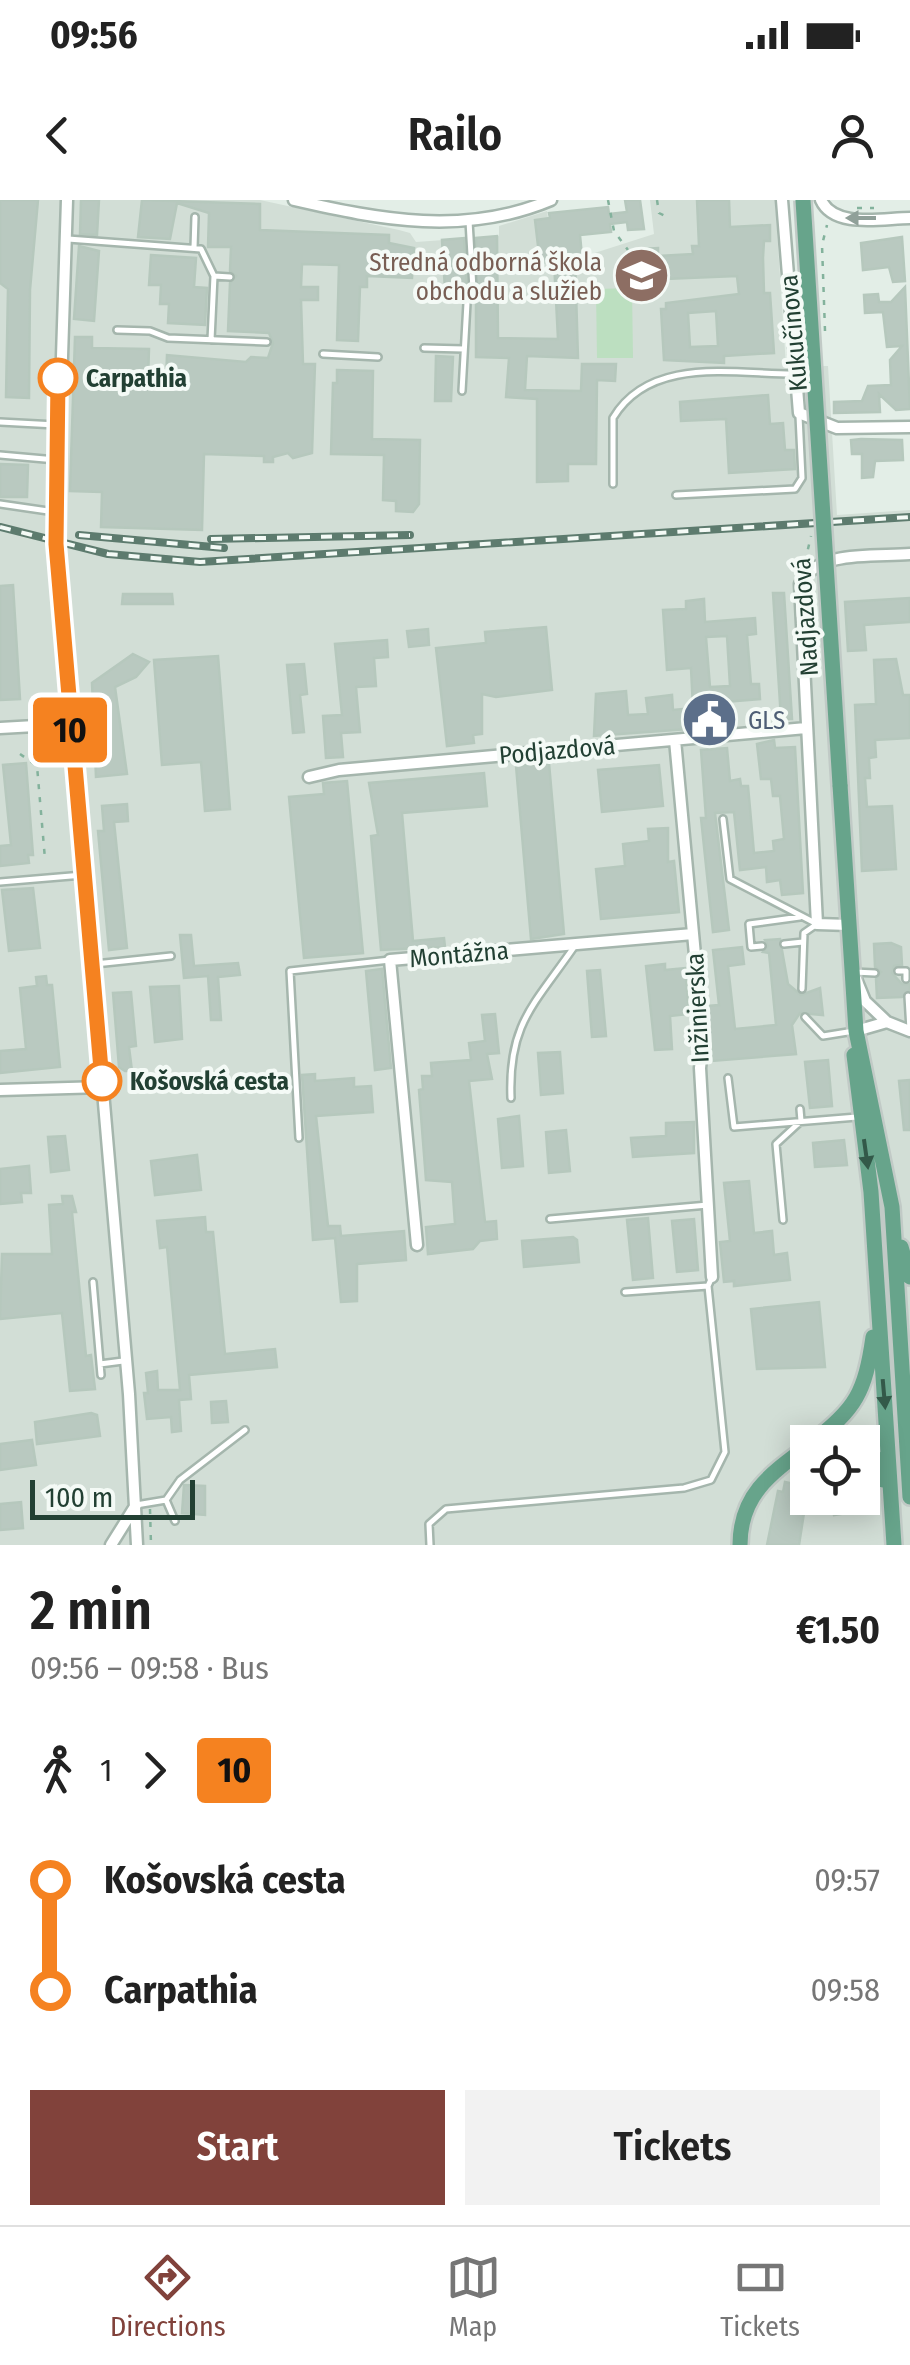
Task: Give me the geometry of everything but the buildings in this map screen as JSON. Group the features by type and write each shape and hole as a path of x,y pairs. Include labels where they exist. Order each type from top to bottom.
{"main road":[{"name":"Nadjazdová","path":"803,200 856,1031 853,1072 892,1206 910,1498"},
{"name":"Nadjazdová","path":"868,1116 894,1545"},
{"path":"892,1206 910,1277"},
{"path":"835,1425 859,1397 877,1308"},
{"path":"907,1450 910,1426"},
{"path":"740,1545 740,1525 752,1493 790,1462"},
{"path":"880,1471 890,1502"}],"street":[{"path":"66,200 56,512 70,724 126,1361 137,1545"},
{"path":"294,200 387,220 469,221 512,214 551,200"},
{"name":"Kukučínova","path":"782,200 799,413 837,428 910,426"},
{"path":"821,200 830,214 843,218 910,218"},
{"path":"849,925 817,924 798,593 802,577 830,561 910,554"},
{"path":"0,728 70,724"},
{"name":"Podjazdová","path":"310,778 339,770 806,728"},
{"name":"Inžinierska","path":"676,740 694,934 710,1205 710,1282"},
{"name":"Montážna","path":"417,1245 390,960 694,934"},
{"path":"852,972 865,1001 887,1022 910,1030"},
{"path":"856,1031 887,1022"},
{"path":"0,1090 102,1087"},
{"path":"111,1545 136,1504"}],"lane":[{"path":"194,217 194,248"},
{"path":"462,390 467,303 474,288 469,221"},
{"path":"65,238 201,249 214,276 212,340"},
{"path":"214,276 230,277"},
{"path":"117,330 267,342"},
{"path":"424,348 464,350"},
{"path":"322,354 378,357"},
{"path":"613,484 613,418 647,385 684,373 796,374"},
{"path":"676,495 795,489 802,478 799,413"},
{"path":"0,422 56,425"},
{"path":"0,455 56,460"},
{"path":"0,504 56,512"},
{"path":"723,818 730,879 817,924 804,933 802,989"},
{"path":"0,882 84,875"},
{"path":"762,946 751,947 749,924 803,917"},
{"path":"784,944 803,942"},
{"path":"510,1098 509,1056 519,1027 575,944"},
{"path":"92,964 171,956"},
{"path":"299,1138 290,971 390,960"},
{"path":"852,972 876,973"},
{"path":"908,996 910,1030"},
{"path":"805,1017 823,1036 856,1031"},
{"path":"728,1078 734,1127 868,1116"},
{"path":"800,1108 801,1121"},
{"path":"783,1220 776,1144 801,1121"},
{"path":"550,1219 710,1205"},
{"path":"93,1282 101,1375"},
{"path":"430,1545 429,1524 446,1508 684,1488 710,1480 725,1452 710,1282 625,1292"},
{"path":"100,1364 126,1361"},
{"path":"136,1504 166,1500 180,1480 245,1430"},
{"path":"166,1500 174,1520"}],"path":[{"path":"608,200 614,231 628,250"},
{"path":"657,200 659,213 667,217"},
{"path":"853,208 891,208"},
{"path":"802,577 810,539"},
{"path":"20,754 36,766 45,859"},
{"path":"150,1502 151,1545"}],"shaded area":[{"path":"0,200 260,200 399,230 410,233 416,242 499,236 499,226 547,211 554,266 654,234 650,200 775,200 786,366 828,366 837,515 910,510 910,1545 0,1545"}],"green space":[{"path":"632,288 633,358 597,358 596,289"}],"railway":[{"path":"0,527 108,554 200,562 910,517"},
{"path":"79,535 224,548"},
{"path":"211,539 410,535"}],"bus line":[{"name":"10","path":"58,378 56,544 102,1081"}],"place":[{"name":"Stredná odborná škola obchodu a služieb","path":"641,276"},
{"name":"Carpathia","path":"58,378"},
{"name":"GLS","path":"709,720"},
{"name":"Košovská cesta","path":"102,1081"}]}
